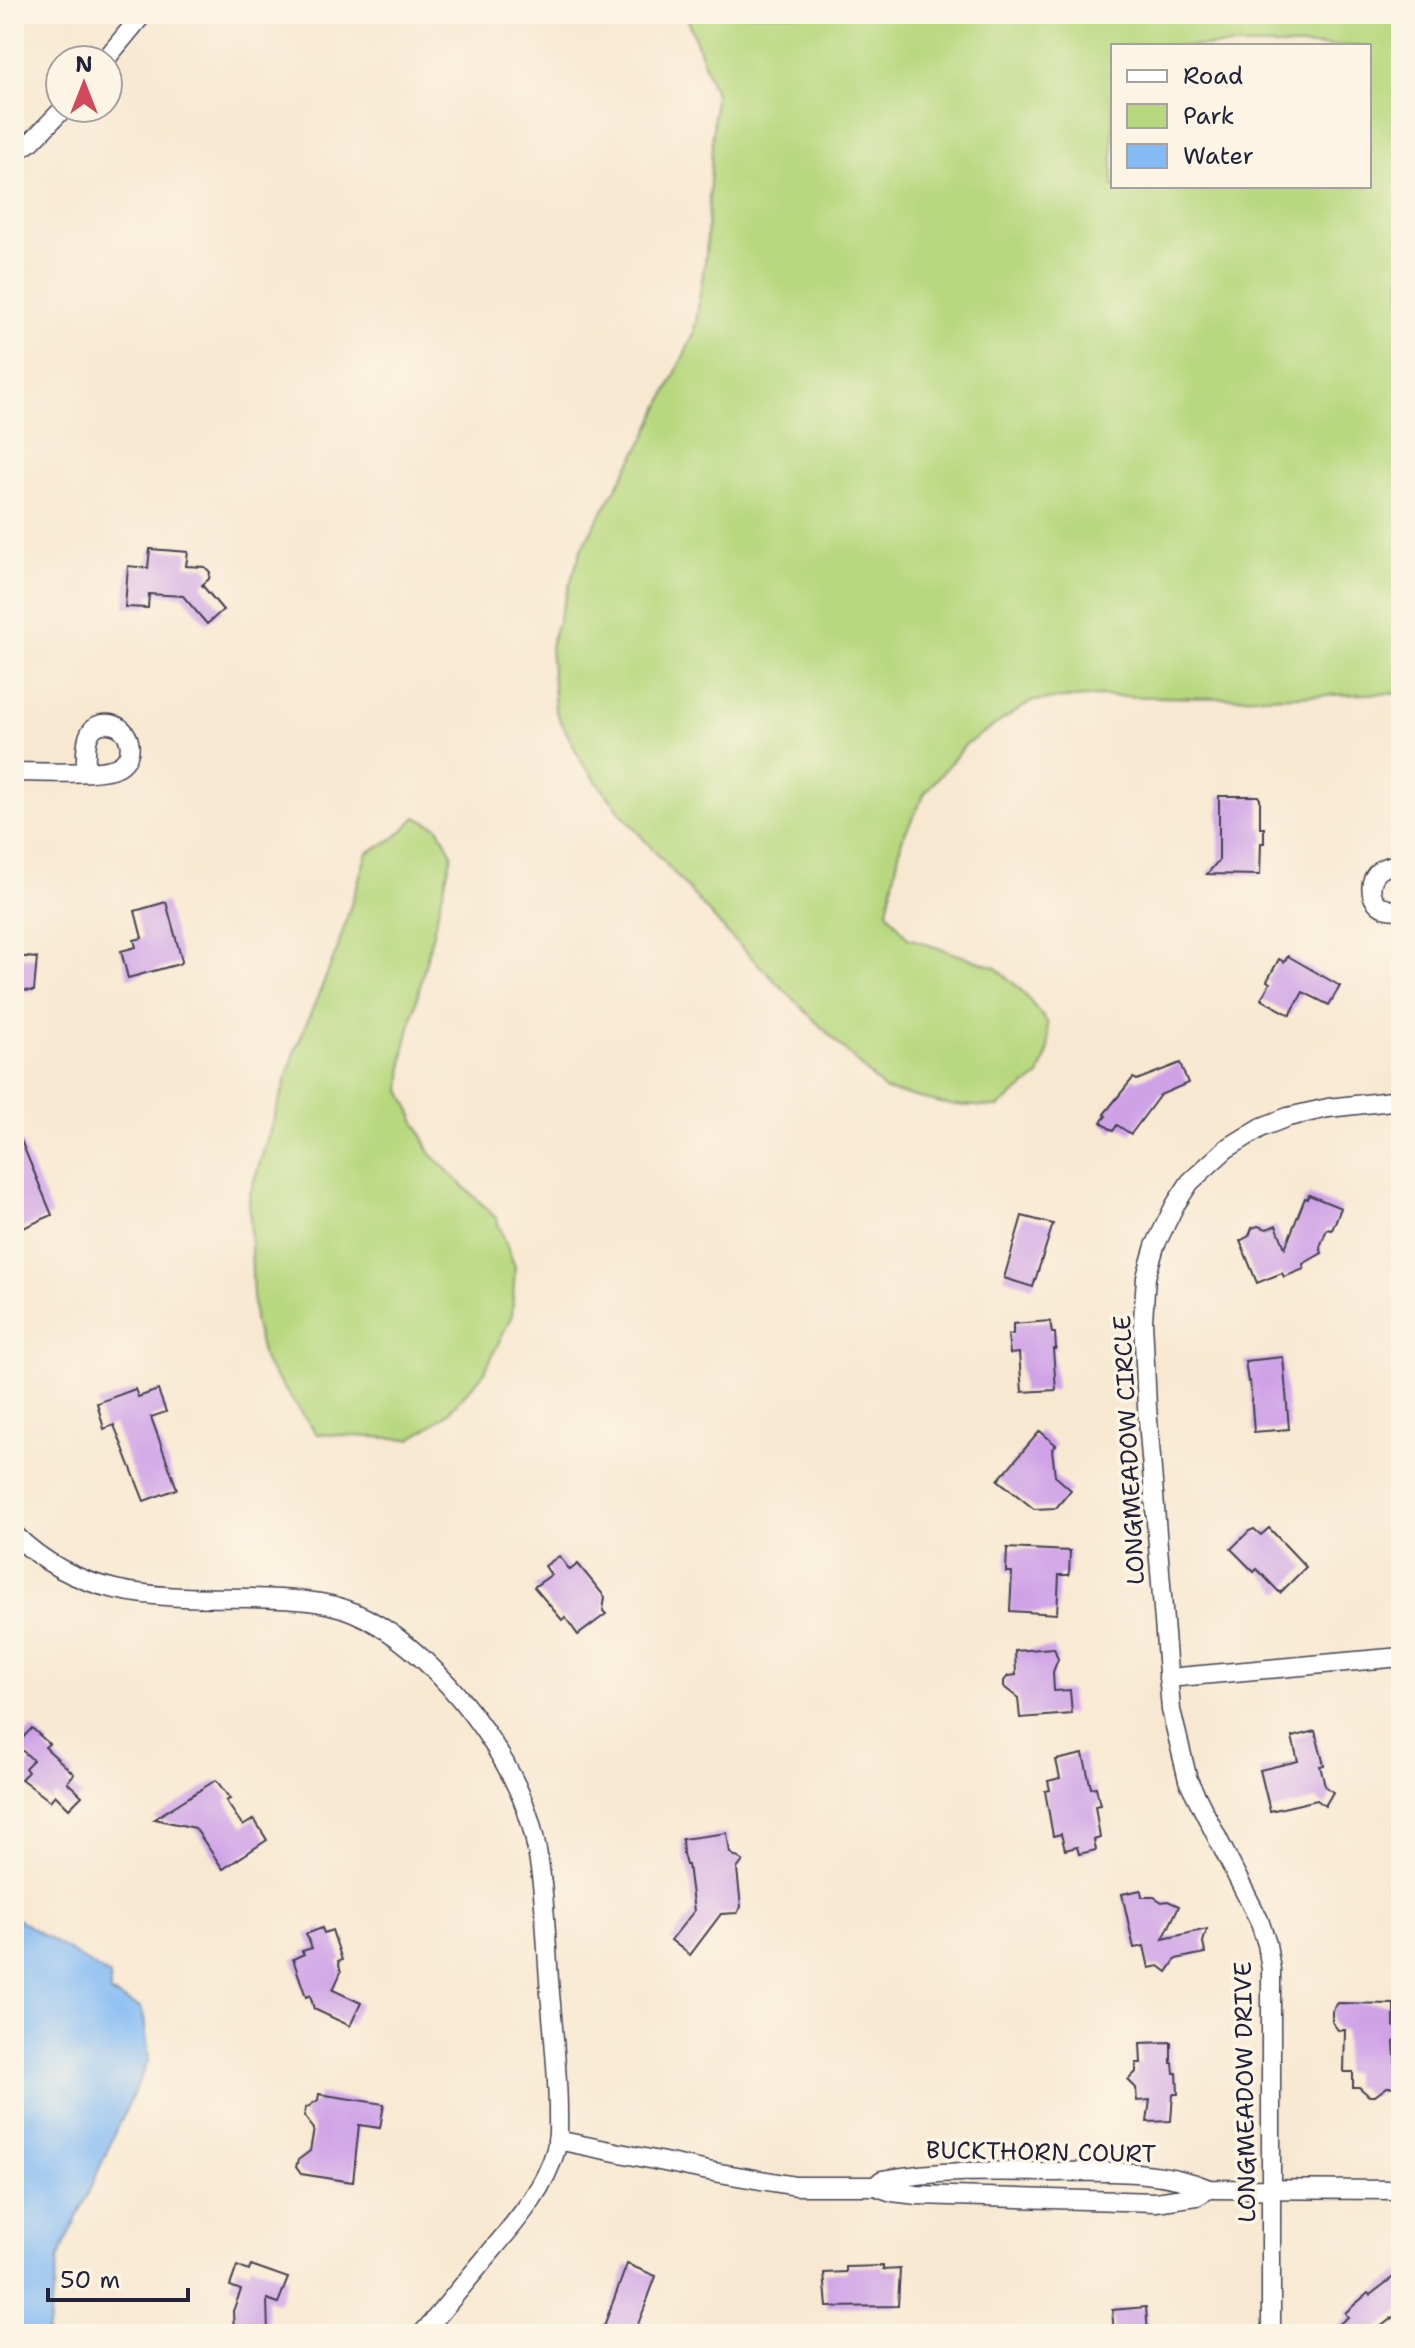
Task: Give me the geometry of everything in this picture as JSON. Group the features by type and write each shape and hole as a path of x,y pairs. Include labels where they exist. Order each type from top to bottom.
{"street":[{"path":"118,44 143,14"},
{"path":"14,152 32,141 48,124"},
{"path":"14,772 86,771"},
{"path":"1401,866 1381,869 1375,874 1371,888 1372,896 1382,907 1401,909"},
{"name":"LONGMEADOW CIRCLE","path":"1168,1678 1143,1320 1146,1277 1155,1246 1190,1182 1226,1149 1262,1127 1288,1117 1328,1108 1401,1100"},
{"path":"14,1534 43,1560 88,1583 133,1593 287,1599 354,1612 394,1635 420,1655 460,1699 504,1762 521,1797 536,1848 543,1894 558,2085 557,2140 545,2177 523,2213 422,2334"},
{"path":"1168,1678 1401,1657"},
{"name":"LONGMEADOW DRIVE","path":"1168,1678 1177,1742 1188,1780 1246,1891 1267,1944 1271,1970 1271,2334"},
{"name":"BUCKTHORN COURT","path":"557,2140 796,2186 875,2186 917,2195 1156,2202 1197,2196 1209,2189"},
{"name":"BUCKTHORN COURT","path":"875,2186 882,2180 946,2171 1128,2172 1192,2182 1209,2189 1401,2190"}],"green space":[{"path":"686,14 1401,14 1401,693 1220,698 1099,696 1032,701 966,744 925,793 902,839 887,911 908,938 995,967 1020,989 1047,1022 1049,1049 1039,1076 998,1107 950,1105 885,1090 727,933 626,819 583,764 555,710 550,646 582,547 645,438 694,334 706,254 715,94"},
{"path":"416,817 438,827 452,854 404,1052 401,1090 430,1153 496,1218 515,1267 512,1315 484,1373 445,1416 411,1439 317,1434 264,1361 254,1320 249,1197 295,1051 336,953 367,853 396,837"}],"water":[{"path":"14,1917 110,1976 110,1993 141,2008 149,2059 59,2257 47,2334 14,2334"}],"building":[{"path":"150,549 188,552 186,566 205,567 210,572 209,579 202,585 223,610 207,624 183,596 149,594 148,608 125,607 128,566 148,568"},
{"path":"1219,796 1258,796 1260,799 1260,828 1264,828 1264,843 1261,843 1260,875 1207,874 1219,860"},
{"path":"166,902 182,961 128,978 121,951 136,947 134,940 142,938 135,911"},
{"path":"14,956 37,958 34,991 14,990"},
{"path":"1288,956 1340,986 1329,1005 1303,992 1290,1015 1261,999 1279,959 1284,962"},
{"path":"1180,1063 1188,1083 1160,1095 1131,1134 1117,1125 1113,1131 1101,1122 1133,1078 1137,1080"},
{"path":"14,1124 52,1215 19,1230 14,1218"},
{"path":"1309,1195 1341,1208 1332,1230 1327,1229 1320,1247 1322,1253 1303,1264 1304,1269 1284,1277 1282,1273 1257,1283 1240,1241 1249,1236 1252,1228 1267,1229 1276,1225 1285,1248 1305,1198"},
{"path":"1022,1216 1053,1224 1033,1287 1004,1278"},
{"path":"1050,1321 1052,1333 1055,1333 1056,1390 1022,1392 1019,1353 1010,1354 1008,1335 1013,1334 1013,1324"},
{"path":"1283,1357 1289,1429 1254,1432 1250,1381 1245,1361"},
{"path":"135,1389 138,1397 158,1390 166,1412 151,1417 177,1489 144,1501 114,1425 104,1429 97,1403"},
{"path":"1040,1431 1056,1445 1052,1449 1055,1476 1071,1490 1056,1508 1034,1509 998,1480"},
{"path":"1269,1528 1306,1567 1280,1593 1257,1569 1254,1572 1231,1549 1249,1531 1254,1529 1261,1535"},
{"path":"1007,1548 1070,1551 1069,1575 1059,1575 1057,1614 1010,1611 1012,1572 1006,1572"},
{"path":"559,1556 570,1570 578,1564 605,1597 603,1611 606,1614 578,1635 565,1617 562,1620 534,1587 551,1575 545,1566"},
{"path":"1054,1648 1058,1659 1053,1672 1054,1691 1070,1690 1072,1714 1020,1718 1018,1698 1004,1687 1008,1676 1016,1675 1015,1651"},
{"path":"32,1728 49,1744 45,1747 74,1774 67,1782 82,1796 69,1809 55,1795 50,1801 21,1779 28,1772 25,1768 33,1760 16,1745"},
{"path":"1315,1731 1324,1765 1320,1766 1325,1786 1333,1792 1325,1806 1317,1800 1270,1811 1260,1770 1298,1761 1292,1737"},
{"path":"1083,1754 1091,1788 1096,1787 1100,1805 1095,1806 1100,1838 1094,1840 1096,1850 1079,1854 1077,1847 1065,1850 1061,1834 1053,1836 1045,1791 1050,1790 1048,1781 1060,1778 1056,1760"},
{"path":"216,1780 230,1799 226,1801 243,1826 254,1819 267,1840 223,1869 195,1828 154,1819"},
{"path":"727,1833 730,1853 743,1861 737,1869 741,1907 737,1913 721,1914 690,1955 671,1940 694,1911 682,1839"},
{"path":"1141,1890 1142,1897 1154,1897 1179,1906 1163,1939 1207,1929 1203,1942 1205,1953 1176,1959 1167,1972 1159,1966 1149,1968 1144,1946 1134,1948 1122,1894"},
{"path":"322,1928 324,1933 332,1930 342,1960 338,1961 341,1972 333,1990 361,2003 350,2026 314,2009 310,1995 306,1997 293,1959 304,1954 302,1951 312,1948 306,1934"},
{"path":"1338,2003 1394,2004 1394,2026 1399,2031 1394,2042 1397,2087 1387,2087 1375,2096 1369,2096 1359,2087 1353,2087 1353,2072 1344,2072 1345,2030 1338,2030 1332,2022 1332,2011"},
{"path":"1171,2042 1171,2063 1174,2073 1177,2073 1178,2094 1173,2094 1171,2121 1147,2122 1150,2100 1137,2101 1136,2088 1128,2080 1136,2072 1136,2063 1141,2063 1140,2043"},
{"path":"319,2094 384,2104 380,2128 359,2125 353,2182 301,2174 296,2167 298,2160 310,2151 314,2129 304,2116 306,2108 318,2100"},
{"path":"627,2264 656,2276 644,2309 634,2334 601,2334"},
{"path":"251,2265 288,2278 278,2303 267,2299 268,2334 234,2334 233,2311 241,2290 230,2286 237,2266 249,2271"},
{"path":"883,2266 883,2270 900,2269 898,2306 827,2307 824,2273 846,2272 846,2267"},
{"path":"1401,2271 1401,2311 1371,2334 1345,2334 1338,2325 1348,2317 1345,2313"},
{"path":"1146,2307 1148,2334 1114,2334 1112,2310"}]}
